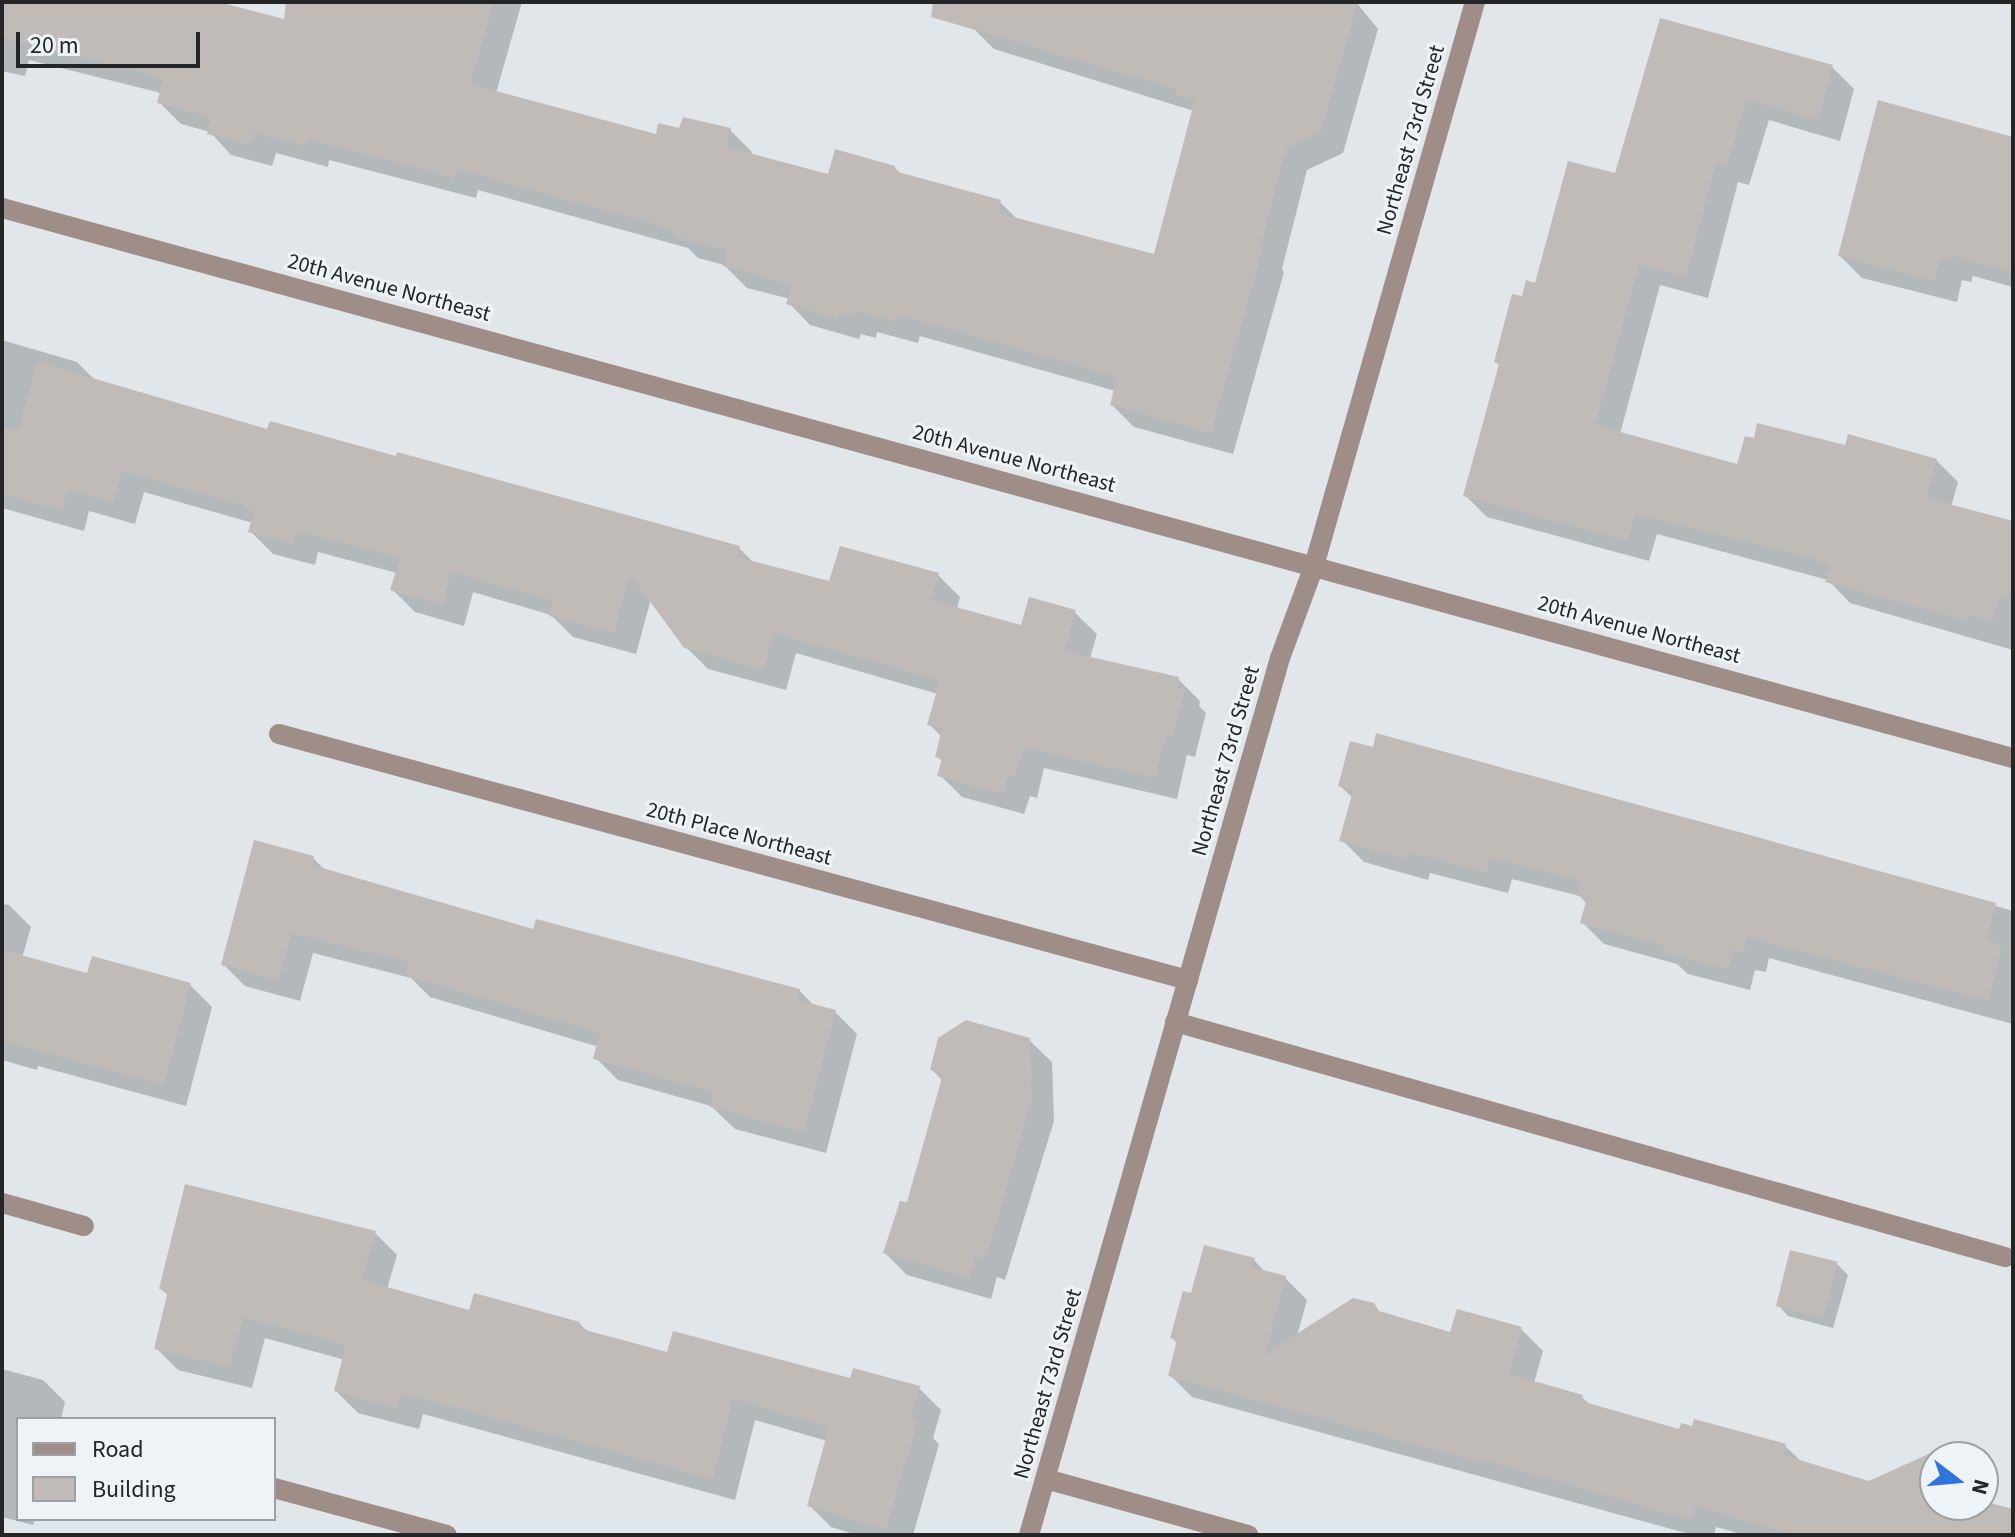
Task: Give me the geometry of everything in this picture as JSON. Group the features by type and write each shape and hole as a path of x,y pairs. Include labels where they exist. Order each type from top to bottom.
{"street":[{"name":"Northeast 73rd Street","path":"1029,1535 1280,658 1314,566 1475,2"},
{"name":"20th Avenue Northeast","path":"2,208 2013,758"},
{"name":"20th Place Northeast","path":"279,734 1188,980"},
{"path":"1175,1022 2005,1257"},
{"path":"2,1203 84,1226"},
{"path":"1046,1479 1248,1535"},
{"path":"276,1489 447,1535"}],"building":[{"path":"2,2 219,2 284,19 286,2 494,2 470,84 656,134 658,123 679,128 683,117 731,128 726,147 828,174 835,149 895,166 894,171 1001,200 998,213 1154,254 1195,99 1174,94 1176,89 931,17 933,2 1358,2 1321,131 1286,148 1260,248 1263,248 1211,433 1110,405 1117,377 898,315 896,322 856,311 854,317 839,313 838,319 786,304 792,285 723,266 727,250 674,237 675,230 457,169 454,178 308,139 306,146 254,133 251,145 207,134 211,117 157,103 163,78 2,38"},
{"path":"1660,18 1833,65 1818,120 1747,100 1727,165 1716,162 1686,277 1639,265 1595,425 1737,464 1745,436 1754,438 1757,423 1845,445 1848,434 1937,459 1926,498 2013,521 2013,599 1999,596 1993,621 1969,615 1968,621 1825,582 1830,566 1813,558 1635,514 1628,541 1463,496 1499,364 1494,362 1512,294 1522,296 1526,280 1535,283 1568,161 1615,173"},
{"path":"1878,100 2013,137 2013,272 1951,255 1949,261 1940,259 1935,281 1838,256"},
{"path":"37,362 267,429 270,421 396,456 397,452 740,546 737,557 829,581 840,546 939,573 931,600 1021,625 1029,597 1076,610 1064,651 1179,677 1177,688 1185,689 1173,736 1166,734 1155,778 1023,747 1015,777 1008,775 1003,794 937,776 942,759 935,757 942,729 927,725 940,680 774,633 764,670 684,648 630,574 614,633 549,616 553,601 451,572 442,605 390,590 400,558 297,531 293,544 248,532 254,512 244,509 245,506 122,471 113,503 68,490 62,510 2,494 2,426 19,430"},
{"path":"1376,733 1996,903 1987,940 2002,945 1988,1001 1747,937 1744,952 1733,949 1728,969 1664,953 1666,946 1580,923 1587,898 1577,896 1581,881 1490,858 1486,872 1408,852 1406,859 1339,841 1353,791 1338,786 1350,741 1373,747"},
{"path":"254,840 314,856 312,865 533,929 536,919 800,989 798,1000 836,1010 804,1132 710,1107 714,1092 593,1059 600,1033 405,975 409,962 291,933 279,980 221,965"},
{"path":"2,950 87,973 92,956 191,983 164,1085 2,1041"},
{"path":"966,1020 1030,1038 1032,1098 990,1246 983,1260 975,1257 969,1278 883,1253 900,1201 907,1202 943,1074 930,1070 938,1038"},
{"path":"185,1184 376,1231 362,1280 469,1310 474,1293 580,1322 578,1328 667,1352 673,1331 850,1378 853,1368 920,1386 911,1419 918,1420 886,1529 807,1506 829,1427 733,1399 713,1479 402,1393 397,1408 334,1391 346,1345 243,1317 230,1367 154,1349 168,1291 159,1289"},
{"path":"1204,1245 1255,1258 1252,1267 1286,1276 1265,1354 1353,1298 1374,1303 1379,1311 1450,1332 1457,1309 1522,1327 1509,1374 1583,1395 1581,1401 1679,1429 1681,1423 1692,1426 1694,1419 1786,1444 1783,1455 1869,1481 1919,1458 1919,1521 1999,1521 1999,1505 2013,1509 2013,1535 1795,1535 1695,1506 1691,1520 1483,1460 1482,1463 1168,1376 1177,1340 1170,1338 1183,1291 1191,1293"},
{"path":"1790,1250 1838,1262 1824,1318 1776,1306"}]}
